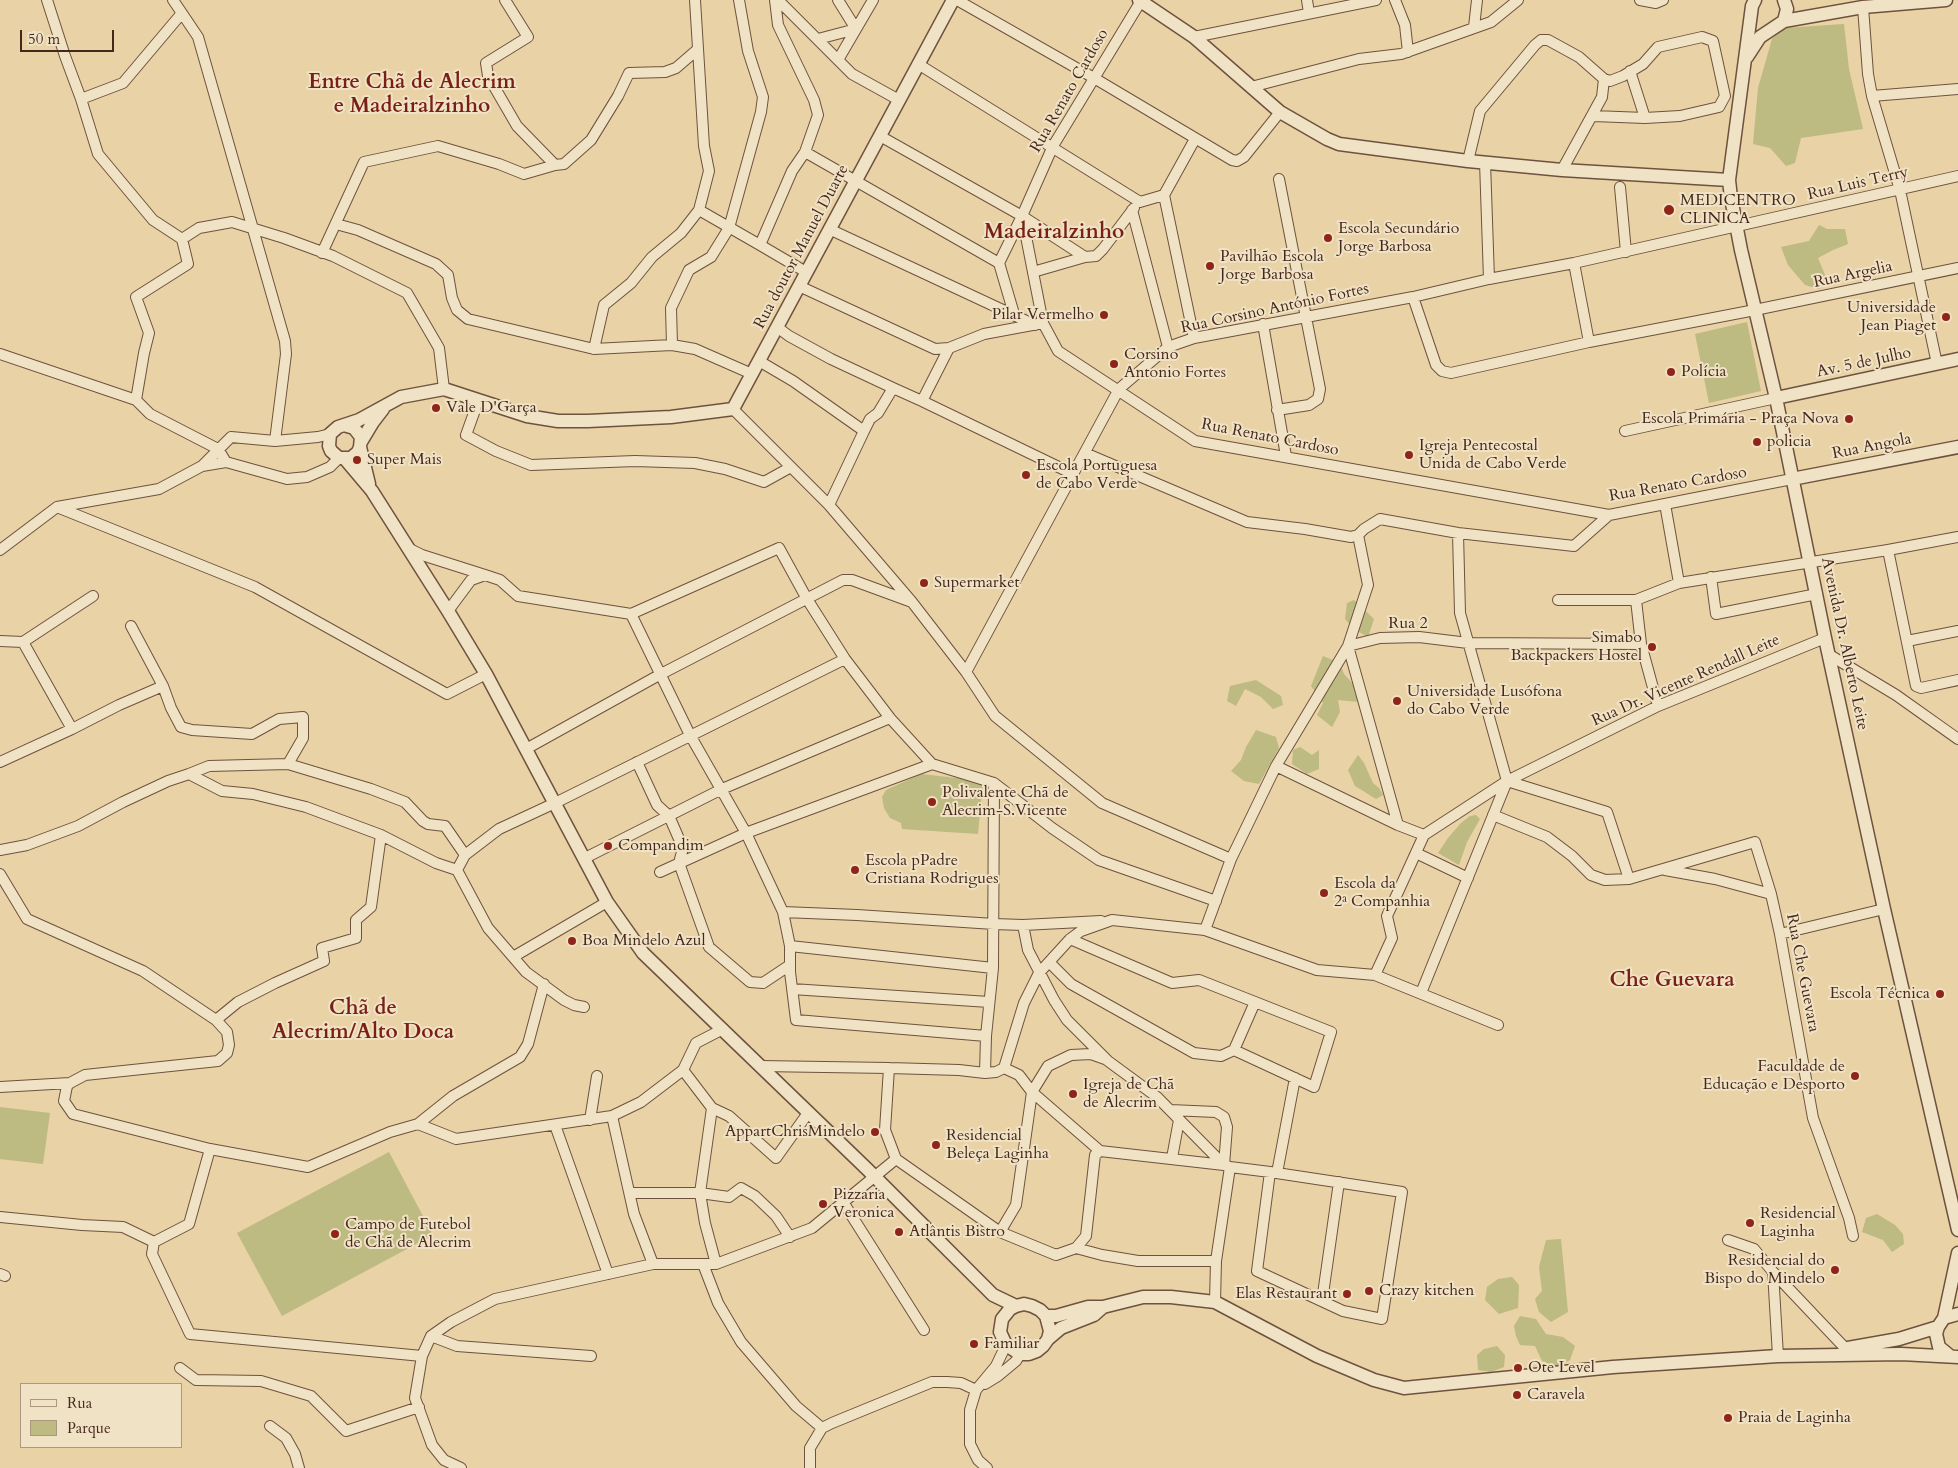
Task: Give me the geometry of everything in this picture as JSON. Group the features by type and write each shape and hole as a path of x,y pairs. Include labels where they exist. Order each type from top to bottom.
{"street":[{"path":"47,0 98,154 153,220 182,239 188,264 136,297 149,334 136,400"},
{"path":"173,0 198,38 285,341 286,354 275,441"},
{"path":"505,0 528,38 486,64 488,76 517,126 556,165"},
{"path":"594,349 604,305 631,283 652,257 680,233 699,210 709,171 704,146 695,0"},
{"path":"672,346 671,308 689,270 711,257 729,228 761,112 763,97 748,51 739,0"},
{"path":"760,246 792,171 805,152 818,115 814,100 778,25 776,0"},
{"path":"776,0 852,74 899,100"},
{"path":"838,0 856,29"},
{"path":"838,60 873,0"},
{"name":"Rua doutor Manuel Duarte","path":"733,409 953,0"},
{"path":"957,0 1232,160 1237,161 1244,157 1280,112"},
{"path":"1307,0 1309,13"},
{"path":"1194,37 1376,0"},
{"path":"1395,0 1405,25 1408,52"},
{"path":"1474,27 1477,0"},
{"path":"1251,86 1359,59 1408,52 1491,22 1518,0"},
{"path":"1640,0 1656,3 1662,0"},
{"path":"1779,25 1787,9 1784,0"},
{"path":"1754,3 1756,24 1768,29 1863,7 1946,0"},
{"path":"1140,1 1194,37 1280,112 1339,144 1468,161 1562,170 1729,180"},
{"name":"Rua Renato Cardoso","path":"1140,1 1053,146 1022,216 1033,272 1039,324 1058,351 1119,389 1195,441 1609,515 1792,479"},
{"name":"Avenida Dr. Alberto Leite","path":"1754,3 1744,62 1729,180 1736,227 1776,398 1828,654 1884,909 1958,1230"},
{"path":"1863,7 1868,74 1872,96 1900,190 1937,364"},
{"path":"81,99 123,83 182,13"},
{"name":"Avenida Dr. Alberto Leite","path":"1744,62 1760,37 1779,25"},
{"path":"818,40 856,29"},
{"path":"1468,161 1480,112 1541,40 1548,40 1579,57 1604,79 1610,81 1643,64 1658,47 1702,37 1713,41 1725,96 1719,107 1680,116 1645,118 1593,116"},
{"path":"322,253 364,162 438,146 499,164 524,174 564,164 591,140 618,96 629,73 665,72 676,68 698,49"},
{"path":"918,64 1053,146 1140,202"},
{"path":"1630,72 1645,118"},
{"path":"1562,170 1602,97 1604,79"},
{"path":"1872,96 1958,89"},
{"path":"880,136 1022,216 1085,257"},
{"path":"1194,338 1164,195 1195,139"},
{"path":"805,152 999,263"},
{"path":"1485,162 1486,240 1489,279"},
{"name":"Rua Luis Terry","path":"1736,227 1958,176"},
{"path":"1277,410 1309,405 1318,400 1320,389 1279,179"},
{"path":"1620,186 1626,252"},
{"path":"1033,272 1085,257 1096,256 1140,202 1164,195"},
{"path":"699,210 806,272"},
{"path":"1132,210 1168,347"},
{"path":"1014,314 999,263 1022,216"},
{"path":"182,239 199,228 232,222 322,253 377,276 407,293 439,348 444,389"},
{"path":"336,224 358,230 436,264 448,275 452,298 457,310 468,319 594,349 672,346 695,349 752,374"},
{"name":"Rua Corsino António Fortes","path":"966,672 1119,389 1168,347 1194,338 1413,296 1736,227"},
{"path":"829,230 1039,324"},
{"path":"1574,263 1589,342"},
{"name":"Rua Argelia","path":"1413,296 1436,365 1442,371 1451,372 1589,342 1958,268"},
{"path":"799,286 935,349 949,348 984,334 1039,324"},
{"path":"1263,324 1286,456"},
{"path":"777,327 789,336 831,358 1073,474"},
{"path":"922,401 949,348"},
{"path":"0,354 136,400 150,414 218,448 226,462"},
{"path":"759,360 864,431"},
{"name":"Av. 5 de Julho","path":"1776,398 1958,360"},
{"path":"829,505 870,419 878,413 894,388"},
{"path":"1016,1306 993,1295 874,1176 643,952 607,902 486,674 448,611 372,492 342,458 331,451 328,446 330,434 333,430 384,408 401,397 444,389 527,416 558,421 671,417 733,409 829,505 912,602 966,672 995,716 1102,803 1231,859"},
{"path":"1625,430 1776,398"},
{"path":"475,400 475,410 466,435 496,452 531,465 635,461 695,463 725,469 764,482 792,468"},
{"path":"0,550 57,507 159,489 202,466 226,462 287,479 307,478 330,467 342,458 354,456 373,422 384,408"},
{"path":"344,425 354,428 358,433 372,492"},
{"path":"202,466 230,437 275,441 330,434"},
{"name":"Rua Angola","path":"1792,479 1958,447"},
{"path":"1085,453 1247,522 1351,537 1358,535 1364,529 1380,520 1458,533 1574,546 1609,515"},
{"path":"1665,504 1679,583"},
{"path":"57,507 255,587 447,694 486,674"},
{"path":"1421,993 1507,781 1460,613 1458,533"},
{"path":"1205,930 1231,859 1276,766 1348,646 1368,584 1358,535"},
{"path":"1558,600 1636,600 1679,583 1958,537"},
{"path":"408,548 422,555 500,580 518,596 631,614 779,548 807,599 845,659 890,718 932,764 994,783 1052,828 1099,860 1216,902"},
{"path":"1888,550 1916,686 1921,688 1958,680"},
{"path":"448,611 471,580 485,575"},
{"path":"1711,577 1716,614 1817,594"},
{"path":"526,749 661,674 843,580 852,580 912,602"},
{"path":"0,641 22,642 93,596"},
{"path":"1636,600 1641,644 1658,706"},
{"path":"631,614 690,735 746,833 783,912 790,946 796,1020 986,1036"},
{"path":"131,626 163,686 171,708 182,727 192,730 252,734 279,719 303,717 303,738 288,764"},
{"path":"1907,641 1958,631"},
{"name":"Rua 2","path":"1348,646 1380,638 1419,637 1468,643 1641,644"},
{"name":"Rua Dr. Vicente Rendall Leite","path":"1424,835 1507,781 1658,706 1825,638"},
{"path":"22,642 72,729"},
{"path":"1348,646 1398,825"},
{"path":"1828,654 1896,694 1958,739"},
{"path":"457,870 465,855 499,829 845,659"},
{"path":"0,762 163,686"},
{"path":"585,858 722,789 890,718"},
{"path":"637,762 657,804 669,816 683,848 679,864 710,947 750,982 763,983 790,964"},
{"path":"0,850 28,845 78,826 122,802 168,781 209,766 288,764 371,789 404,802 428,824 445,826 465,855"},
{"path":"660,872 746,833 932,764"},
{"path":"1276,766 1398,825 1424,835 1387,916 1392,938 1375,976"},
{"path":"189,774 222,791 253,794 306,807 381,835 436,863 457,870 488,928 526,972 564,1000 584,1007"},
{"path":"1507,781 1607,812 1629,879"},
{"path":"985,1073 988,1002 993,968 994,783"},
{"name":"Rua Che Guevara","path":"1493,815 1547,837 1572,856 1591,875 1604,880 1629,879 1755,842 1771,894 1780,934 1813,1118 1850,1218 1853,1236"},
{"path":"216,1020 238,1002 282,979 324,961 322,948 356,938 356,920 371,907 381,835"},
{"path":"1416,853 1468,878"},
{"path":"1661,870 1715,878 1771,894"},
{"path":"0,1087 70,1083 85,1075 218,1061 227,1053 229,1045 227,1032 216,1020 143,971 27,919 1,878"},
{"path":"513,957 607,902"},
{"path":"1780,934 1884,909"},
{"path":"783,912 1023,925 1112,920 1205,930 1317,970 1375,976 1498,1025"},
{"path":"760,1066 996,1072 1004,1068 1024,1003 1039,973 1070,939 1081,932 1112,920"},
{"path":"1023,925 1028,950 1039,973 1067,1020 1108,1061 1157,1097 1227,1166"},
{"path":"1070,939 1172,983 1199,980 1331,1032 1314,1086 1234,1050"},
{"path":"790,946 993,968"},
{"path":"1049,962 1071,984 1194,1053 1221,1056 1234,1050 1255,1002"},
{"path":"70,1083 67,1086 64,1101 73,1114 210,1149 308,1167 390,1132 418,1124 453,1096 520,1057 528,1044 544,984"},
{"path":"792,989 988,1002"},
{"path":"418,1124 456,1139 612,1116 641,1102 683,1070 696,1043 723,1029"},
{"path":"1000,1232 1016,1205 1032,1092 1048,1066 1071,1055 1091,1054 1108,1061"},
{"path":"889,1068 886,1130 896,1159 1000,1232 1056,1255 1076,1248 1086,1236 1094,1155 1100,1151"},
{"path":"1004,1068 1019,1075 1032,1092 1100,1151 1172,1158 1274,1173 1339,1182 1402,1192 1382,1318 1343,1311 1257,1271 1274,1173 1295,1078"},
{"path":"683,1070 712,1108 729,1116 776,1158 808,1113"},
{"path":"590,1120 597,1076"},
{"path":"712,1108 700,1193 705,1223 716,1264"},
{"path":"1170,1110 1216,1112 1224,1117 1228,1127 1227,1166 1216,1261 1214,1302"},
{"path":"612,1116 631,1193 634,1214 653,1264"},
{"path":"1172,1158 1179,1120"},
{"path":"555,1125 608,1274"},
{"path":"154,1242 189,1224 210,1149"},
{"path":"461,1468 444,1460 432,1445 415,1398 422,1356 431,1336 451,1322 495,1299 653,1264 716,1264 790,1237 812,1228 896,1159"},
{"path":"1322,1301 1339,1182"},
{"path":"631,1193 700,1193 729,1197 741,1188 755,1196 776,1216 790,1237"},
{"path":"843,1202 924,1330"},
{"path":"0,1217 123,1227 154,1242"},
{"path":"1728,1240 1754,1249 1773,1272 1845,1348"},
{"path":"154,1242 152,1254 190,1334 422,1356"},
{"path":"1076,1248 1102,1255 1138,1261 1216,1261"},
{"path":"1954,1356 1939,1347 1936,1334 1941,1323 1958,1253"},
{"path":"703,1264 718,1303 741,1342 796,1406 822,1428"},
{"path":"1773,1272 1778,1356"},
{"path":"993,1295 1002,1319 1000,1332 1006,1345 1020,1354 1029,1354 1037,1351 1060,1328 1094,1315 1103,1307"},
{"path":"1046,1316 1056,1316 1143,1298 1171,1297 1214,1302 1317,1356 1374,1380 1404,1388 1613,1367 1778,1356 1832,1354 1954,1356"},
{"path":"1002,1319 1010,1309 1016,1306 1024,1304 1032,1306 1046,1316 1050,1331 1048,1339"},
{"path":"1832,1354 1845,1348 1899,1339 1941,1323 1958,1314"},
{"path":"431,1336 457,1346 591,1356"},
{"path":"987,1468 978,1460 970,1444 970,1410 976,1390 996,1366 1006,1345"},
{"path":"976,1390 998,1376 1016,1361 1020,1354"},
{"path":"180,1368 196,1380 261,1381 311,1396 346,1431 419,1407"},
{"path":"810,1468 810,1448 822,1428 932,1382 961,1383 976,1390"},
{"path":"270,1426 286,1438 295,1454 298,1468"}],"green space":[{"path":"1844,24 1849,69 1863,129 1801,138 1795,163 1786,166 1770,148 1753,144 1758,88 1772,39 1784,28"},
{"path":"1819,225 1827,229 1845,229 1848,244 1818,258 1828,282 1819,289 1805,285 1788,265 1781,247 1809,241"},
{"path":"1747,322 1761,391 1709,403 1695,334"},
{"path":"1354,600 1374,619 1368,637 1354,629 1345,619 1347,603"},
{"path":"1323,656 1340,663 1344,674 1354,685 1358,702 1338,700 1340,712 1332,727 1317,715 1323,703 1311,686"},
{"path":"1256,680 1281,696 1283,705 1273,709 1261,697 1245,689 1236,706 1227,701 1230,686"},
{"path":"1256,730 1276,737 1279,748 1259,784 1244,781 1231,771 1241,760"},
{"path":"1300,747 1312,755 1319,750 1319,769 1307,774 1292,764 1293,750"},
{"path":"1358,755 1364,763 1373,783 1383,795 1376,799 1355,786 1348,770"},
{"name":"Polivalente Chã de Alecrim-S.Vicente","path":"921,774 983,781 978,834 902,829 901,823 890,818 884,808 882,797 886,790"},
{"path":"1476,815 1480,819 1467,842 1459,865 1438,853 1461,823 1470,816"},
{"path":"0,1107 50,1113 43,1164 0,1159"},
{"name":"Campo de Futebol de Chã de Alecrim","path":"389,1152 433,1235 282,1316 237,1233"},
{"path":"1877,1214 1895,1225 1903,1234 1904,1244 1892,1252 1883,1240 1862,1232 1866,1218"},
{"path":"1561,1239 1568,1312 1551,1322 1539,1312 1535,1299 1542,1291 1539,1267 1546,1240"},
{"path":"1512,1277 1519,1285 1518,1308 1499,1314 1485,1300 1487,1287 1498,1279"},
{"path":"1520,1316 1536,1319 1546,1334 1563,1337 1575,1346 1570,1360 1557,1368 1542,1361 1535,1346 1520,1345 1514,1326"},
{"path":"1497,1346 1505,1355 1504,1367 1491,1372 1478,1370 1477,1355 1484,1349"}],"place":[{"name":"MEDICENTRO CLINICA","path":"1669,210"},
{"name":"Escola Secundário Jorge Barbosa","path":"1328,238"},
{"name":"Pavilhão Escola Jorge Barbosa","path":"1210,266"},
{"name":"Pilar Vermelho","path":"1104,315"},
{"name":"Universidade Jean Piaget","path":"1946,317"},
{"name":"Corsino Antonio Fortes","path":"1114,364"},
{"name":"Polícia","path":"1671,372"},
{"name":"Vale D'Garça","path":"436,408"},
{"name":"Escola Primária - Praça Nova","path":"1849,419"},
{"name":"policia","path":"1757,442"},
{"name":"Igreja Pentecostal Unida de Cabo Verde","path":"1409,455"},
{"name":"Super Mais","path":"357,460"},
{"name":"Escola Portuguesa de Cabo Verde","path":"1026,475"},
{"name":"Supermarket","path":"924,583"},
{"name":"Simabo Backpackers Hostel","path":"1652,647"},
{"name":"Universidade Lusófona do Cabo Verde","path":"1397,701"},
{"name":"Polivalente Chã de Alecrim-S.Vicente","path":"932,802"},
{"name":"Compandim","path":"608,846"},
{"name":"Escola pPadre Cristiana Rodrigues","path":"855,870"},
{"name":"Escola da 2ª Companhia","path":"1324,893"},
{"name":"Boa Mindelo Azul","path":"572,941"},
{"name":"Escola Técnica","path":"1940,994"},
{"name":"Faculdade de Educação e Desporto","path":"1855,1076"},
{"name":"Igreja de Chã de Alecrim","path":"1073,1094"},
{"name":"AppartChrisMindelo","path":"875,1132"},
{"name":"Residencial Beleça Laginha","path":"936,1145"},
{"name":"Pizzaria Veronica","path":"823,1204"},
{"name":"Residencial Laginha","path":"1750,1223"},
{"name":"Atlântis Bistro","path":"899,1232"},
{"name":"Campo de Futebol de Chã de Alecrim","path":"335,1234"},
{"name":"Residencial do Bispo do Mindelo","path":"1835,1270"},
{"name":"Crazy kitchen","path":"1369,1291"},
{"name":"Elas Restaurant","path":"1347,1294"},
{"name":"Familiar","path":"974,1344"},
{"name":"Ote Level","path":"1518,1368"},
{"name":"Caravela","path":"1517,1395"},
{"name":"Praia de Laginha","path":"1728,1418"}],"district":[{"name":"Entre Chã de Alecrim e Madeiralzinho","path":"412,95"},
{"name":"Madeiralzinho","path":"1054,233"},
{"name":"Che Guevara","path":"1672,981"},
{"name":"Chã de Alecrim/Alto Doca","path":"363,1021"}]}
